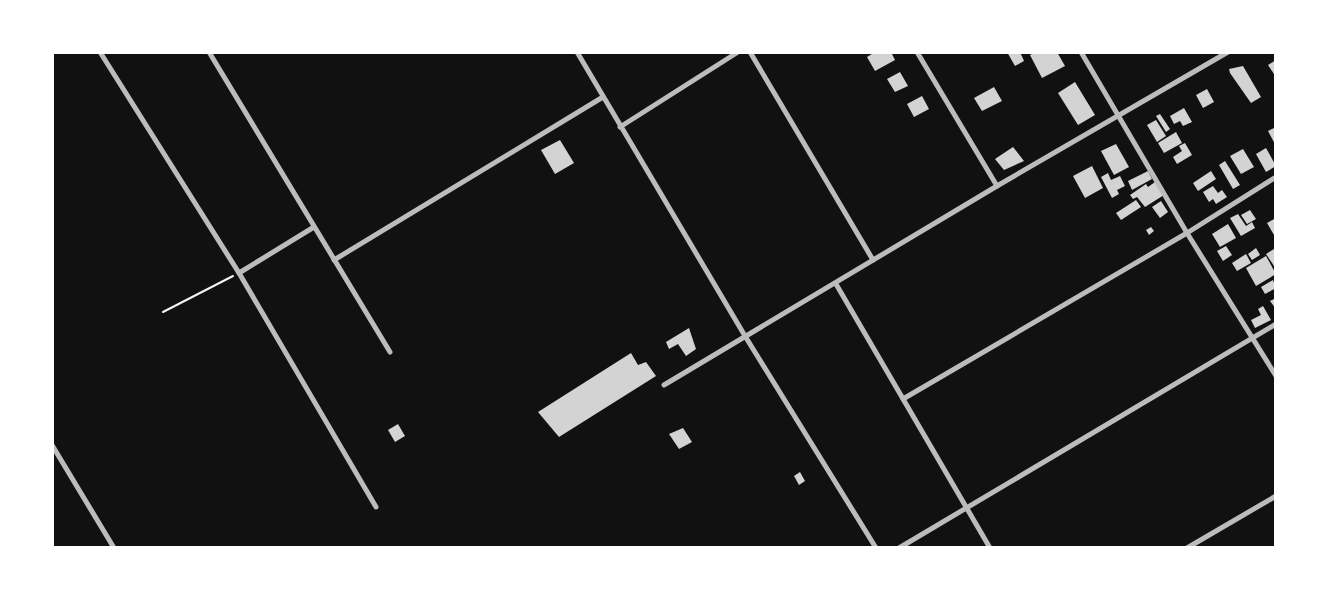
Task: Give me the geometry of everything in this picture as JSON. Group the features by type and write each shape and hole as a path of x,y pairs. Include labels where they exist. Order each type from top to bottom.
{"street":[{"path":"100,52 239,273 376,507"},
{"path":"209,52 390,352"},
{"path":"577,52 745,336 876,548"},
{"path":"620,127 738,52"},
{"path":"750,52 874,260"},
{"path":"917,52 997,186"},
{"path":"1081,52 1187,233 1276,376"},
{"path":"664,386 997,186 1228,52"},
{"path":"334,260 603,97"},
{"path":"903,399 1187,233 1276,178"},
{"path":"239,273 314,227"},
{"path":"836,284 990,548"},
{"path":"899,548 1276,324"},
{"path":"52,445 114,548"},
{"path":"1187,548 1276,496"}],"path":[{"path":"163,312 239,273"}],"building":[{"path":"875,52 891,52 895,60 875,71 867,57"},
{"path":"1007,52 1020,52 1024,61 1015,66"},
{"path":"1035,52 1057,52 1065,66 1042,78 1030,55"},
{"path":"1276,60 1276,77 1268,65"},
{"path":"1243,66 1261,97 1251,103 1229,69"},
{"path":"900,72 908,86 895,92 887,79"},
{"path":"1075,82 1095,115 1078,125 1058,93"},
{"path":"994,87 1002,101 982,111 974,98"},
{"path":"1207,89 1214,102 1203,108 1196,95"},
{"path":"922,96 929,109 914,117 907,104"},
{"path":"1184,108 1192,122 1183,126 1180,121 1174,124 1170,116"},
{"path":"1160,114 1170,129 1166,132 1156,116"},
{"path":"1156,120 1166,136 1157,142 1147,125"},
{"path":"1276,127 1276,146 1268,131"},
{"path":"1176,132 1182,143 1164,153 1158,143"},
{"path":"560,140 574,163 555,174 541,150"},
{"path":"1185,143 1192,155 1177,164 1173,157 1182,151 1179,146"},
{"path":"1116,144 1129,167 1114,175 1101,151"},
{"path":"1013,147 1024,161 1004,170 995,159"},
{"path":"1266,148 1276,166 1266,172 1256,154"},
{"path":"1243,149 1254,167 1241,174 1230,156"},
{"path":"1225,161 1240,185 1233,189 1219,165"},
{"path":"1092,166 1103,188 1085,198 1073,176"},
{"path":"1148,171 1152,179 1132,190 1128,181"},
{"path":"1211,171 1216,179 1198,191 1193,183"},
{"path":"1108,173 1111,180 1120,176 1125,186 1117,190 1119,194 1112,198 1101,177"},
{"path":"1155,182 1164,195 1145,207 1137,197 1133,199 1130,195 1146,184 1148,187"},
{"path":"1213,186 1218,193 1222,190 1227,197 1216,204 1213,199 1209,202 1203,192"},
{"path":"1136,200 1141,207 1121,220 1116,213"},
{"path":"1161,201 1168,212 1160,218 1152,207"},
{"path":"1250,210 1256,219 1247,224 1241,215"},
{"path":"1238,214 1246,226 1252,222 1255,228 1241,236 1230,218"},
{"path":"1276,218 1276,234 1274,235 1267,223"},
{"path":"1228,224 1236,238 1220,247 1212,234"},
{"path":"1151,227 1154,231 1149,235 1146,230"},
{"path":"1226,246 1232,255 1223,261 1217,251"},
{"path":"1256,248 1260,255 1252,260 1248,254"},
{"path":"1274,249 1276,252 1276,269 1266,254"},
{"path":"1246,254 1251,263 1237,271 1232,263"},
{"path":"1266,256 1276,274 1256,286 1246,268"},
{"path":"1273,280 1276,288 1265,294 1261,287"},
{"path":"1276,298 1276,309 1270,301"},
{"path":"1263,306 1271,320 1255,328 1251,320 1261,315 1258,309"},
{"path":"689,328 696,349 686,356 678,344 669,349 666,342"},
{"path":"631,353 638,365 646,362 656,376 559,437 538,412"},
{"path":"398,424 405,436 395,442 388,430"},
{"path":"683,428 692,442 679,449 669,434"},
{"path":"800,472 805,481 799,485 794,476"}]}
